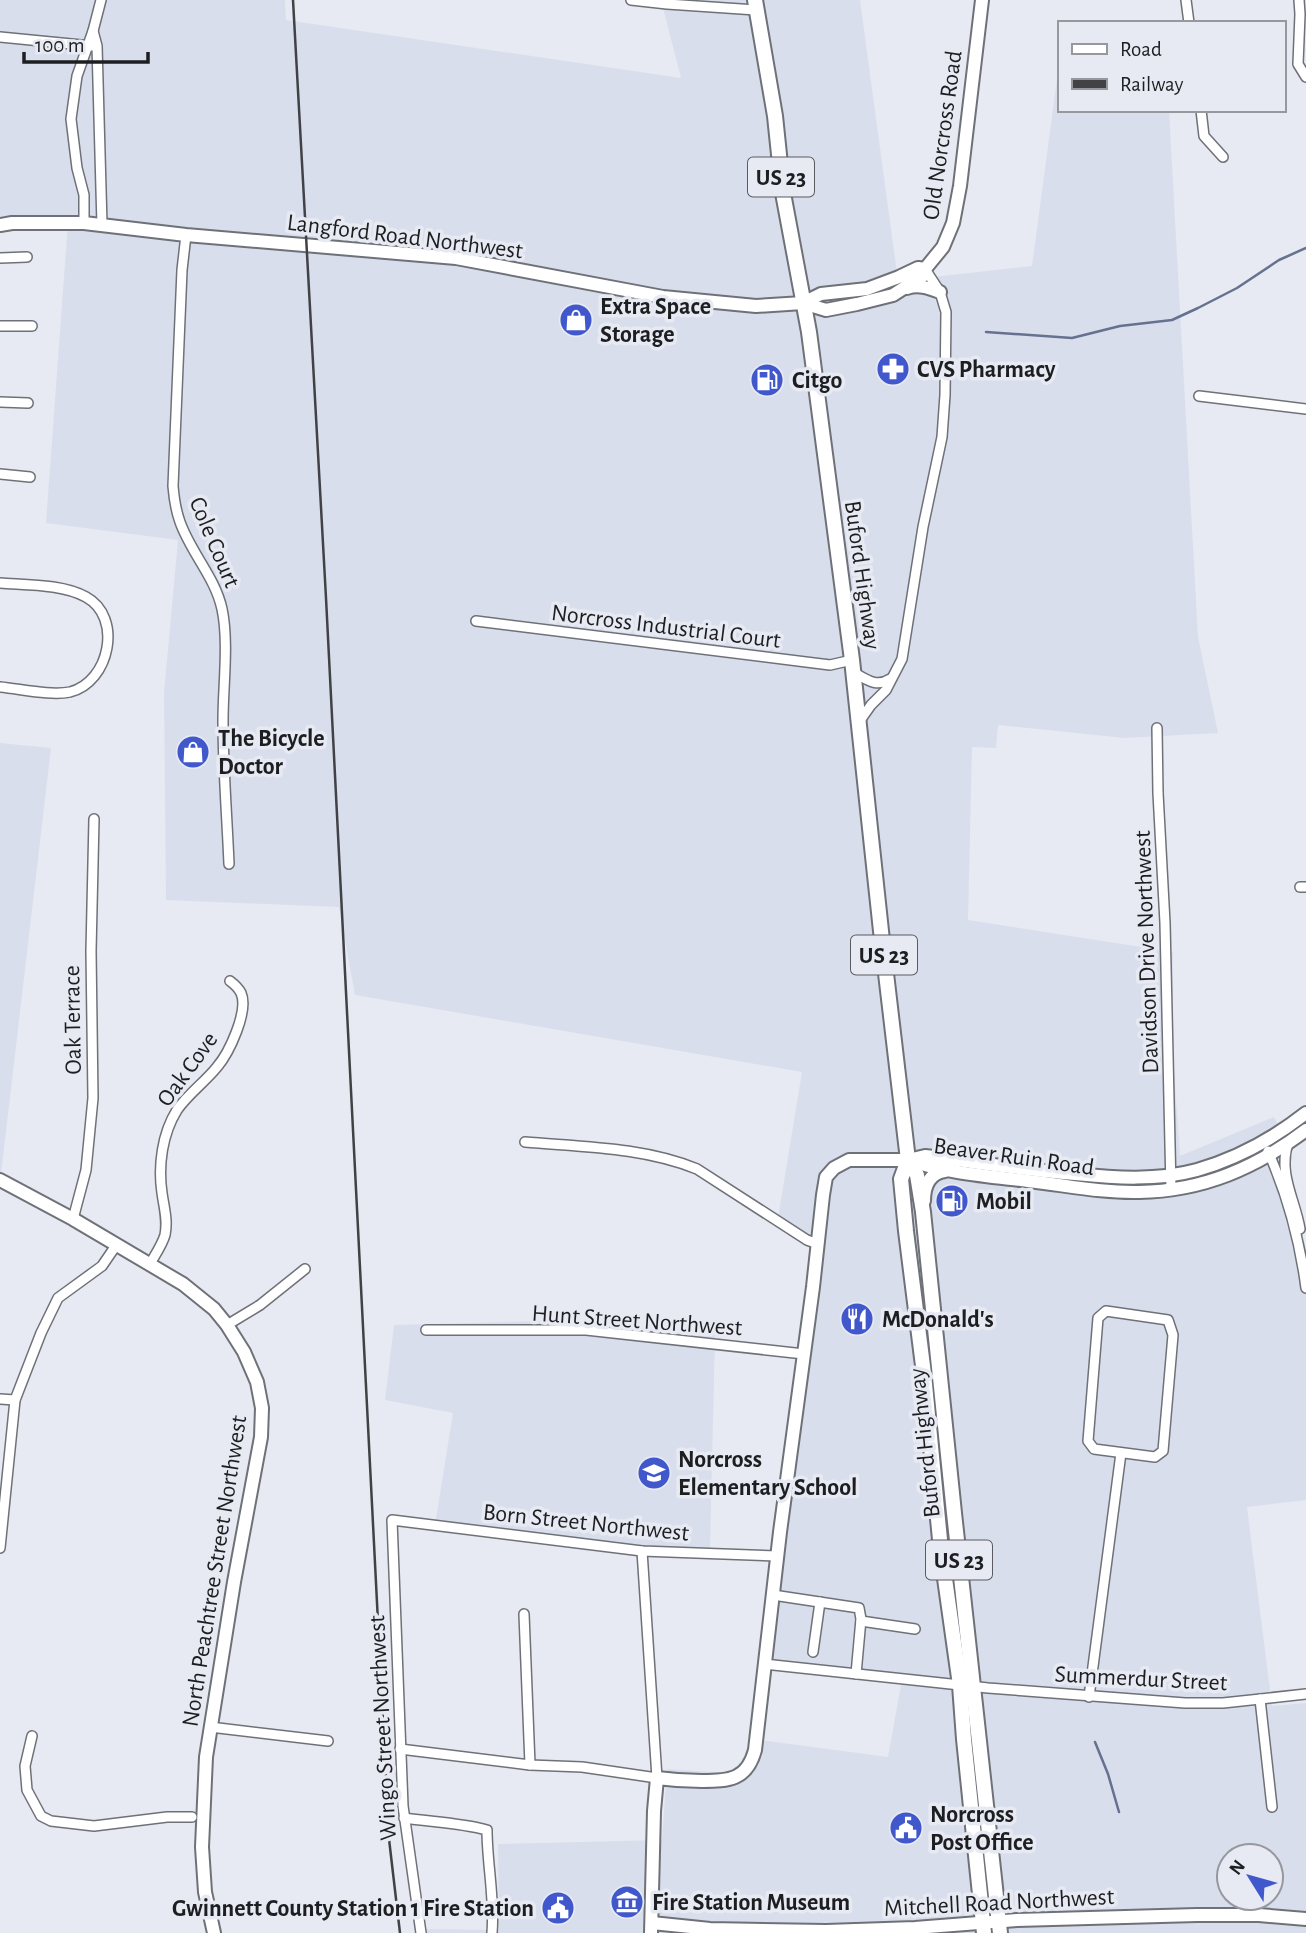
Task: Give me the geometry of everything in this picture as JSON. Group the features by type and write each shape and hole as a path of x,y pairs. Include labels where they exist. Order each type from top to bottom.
{"main road":[{"name":"Buford Highway","path":"756,5 775,116 783,193 809,332 853,666 908,1160 918,1176 923,1212 967,1686 1000,1927"},
{"name":"Buford Highway","path":"908,1160 901,1179 941,1550 967,1686 964,1739 984,1928"},
{"path":"926,1397 942,1395"}],"street":[{"path":"101,0 92,46 103,225"},
{"path":"631,0 667,5 756,5"},
{"name":"Old Norcross Road","path":"925,269 943,247 953,223 960,186 982,0"},
{"path":"1186,0 1189,21"},
{"path":"1299,0 1298,64 1306,78"},
{"path":"0,37 92,46"},
{"path":"84,223 84,195 77,168 71,119 77,76 92,46"},
{"path":"1200,112 1204,136 1223,157"},
{"name":"Langford Road Northwest","path":"0,225 84,223 186,235 456,258 675,299 756,306 803,303 826,310 893,295 925,275 925,269 918,268 867,289 821,294 803,303"},
{"name":"Cole Court","path":"186,235 182,270 174,501 181,524 212,579 222,608 224,768 229,864"},
{"path":"0,258 27,257"},
{"path":"859,722 886,690 902,659 923,527 942,438 946,312 940,292 925,269"},
{"path":"901,291 913,286 940,292"},
{"path":"0,326 32,326"},
{"path":"1199,396 1306,408"},
{"path":"0,402 27,403"},
{"path":"0,474 30,477"},
{"path":"0,583 75,592 89,598 101,612 108,630 104,658 97,673 86,685 57,693 0,687"},
{"name":"Norcross Industrial Court","path":"476,621 853,666"},
{"path":"853,666 877,684 892,678"},
{"name":"Davidson Drive Northwest","path":"1157,728 1166,923 1171,1189"},
{"name":"Oak Terrace","path":"73,1219 86,1170 93,1098 91,951 94,819"},
{"name":"Oak Cove","path":"150,1264 164,1238 167,1217 161,1191 165,1135 178,1110 219,1066 242,1018 241,993 230,981"},
{"name":"Beaver Ruin Road","path":"908,1160 945,1171 1109,1190 1140,1192 1171,1189 1224,1177 1267,1149 1306,1113"},
{"name":"Beaver Ruin Road","path":"908,1160 925,1156 1049,1172 1122,1178 1196,1170 1288,1143 1306,1130"},
{"path":"525,1142 629,1152 682,1163 696,1169 807,1240 818,1244"},
{"path":"1288,1143 1284,1155 1284,1171 1297,1212 1299,1248"},
{"path":"1267,1149 1283,1189 1299,1248 1306,1288"},
{"path":"400,1749 682,1781 724,1780 737,1776 747,1768 755,1750 826,1177 834,1168 849,1160 908,1160"},
{"path":"923,1212 924,1189 937,1172 945,1171"},
{"name":"North Peachtree Street Northwest","path":"0,1180 117,1244 183,1284 214,1309 227,1325 244,1352 257,1382 262,1408 261,1437 206,1757 202,1847 205,1892 214,1933"},
{"path":"0,1546 15,1400 58,1298 102,1266 117,1244"},
{"path":"227,1325 260,1305 306,1269"},
{"path":"1106,1311 1168,1320 1173,1335 1163,1451 1155,1457 1121,1453 1094,1450 1088,1441 1098,1318 1106,1311"},
{"name":"Hunt Street Northwest","path":"426,1330 586,1330 804,1354"},
{"path":"0,1399 15,1400"},
{"path":"1089,1697 1121,1453"},
{"name":"Born Street Northwest","path":"392,1520 642,1551 777,1556"},
{"name":"Wingo Street Northwest","path":"392,1520 404,1818 421,1933"},
{"path":"642,1551 657,1778 651,1928"},
{"path":"773,1595 856,1606 861,1611 856,1674"},
{"path":"813,1652 821,1602"},
{"path":"524,1614 530,1765"},
{"path":"861,1621 915,1629"},
{"name":"Summerdur Street","path":"764,1664 967,1686 1185,1703 1223,1703 1306,1694"},
{"path":"1260,1699 1272,1807"},
{"path":"210,1727 328,1741"},
{"path":"32,1736 26,1766 27,1790 41,1816 51,1821 94,1826 167,1817 192,1817"},
{"path":"404,1818 487,1830 492,1933"},
{"name":"Mitchell Road Northwest","path":"651,1928 780,1932 984,1928 1197,1915 1259,1915 1306,1919"}],"shaded area":[{"path":"0,0 285,0 286,20 681,78 661,0 860,0 898,281 1032,266 1058,71 1058,112 1169,112 1198,637 1218,733 1124,738 998,725 996,748 972,747 968,920 1173,952 1172,1042 1180,1156 1274,1117 1286,1140 1306,1286 1306,1500 1247,1507 1272,1706 1306,1703 1306,1933 425,1933 424,1929 499,1930 498,1844 662,1840 667,1769 745,1774 752,1739 888,1757 903,1674 766,1666 785,1441 810,1317 819,1241 777,1224 802,1072 355,995 339,907 166,900 164,693 178,540 46,523 68,222 6,216 0,218"},
{"path":"0,743 51,748 1,1174 0,1173"},
{"path":"588,1320 715,1334 710,1549 624,1546 435,1525 453,1413 385,1400 394,1325"}],"waterway":[{"path":"986,332 1072,338 1120,326 1172,320 1237,288 1279,260 1306,248"},
{"path":"1095,1742 1119,1812"}],"railway":[{"path":"293,0 389,1839 400,1933"}],"place":[{"name":"Extra Space Storage","path":"576,320"},
{"name":"CVS Pharmacy","path":"893,369"},
{"name":"Citgo","path":"767,380"},
{"name":"The Bicycle Doctor","path":"193,752"},
{"name":"Mobil","path":"952,1201"},
{"name":"McDonald's","path":"857,1319"},
{"name":"Norcross Elementary School","path":"654,1473"},
{"name":"Norcross Post Office","path":"906,1828"},
{"name":"Fire Station Museum","path":"627,1902"},
{"name":"Gwinnett County Station 1 Fire Station","path":"558,1908"}]}
